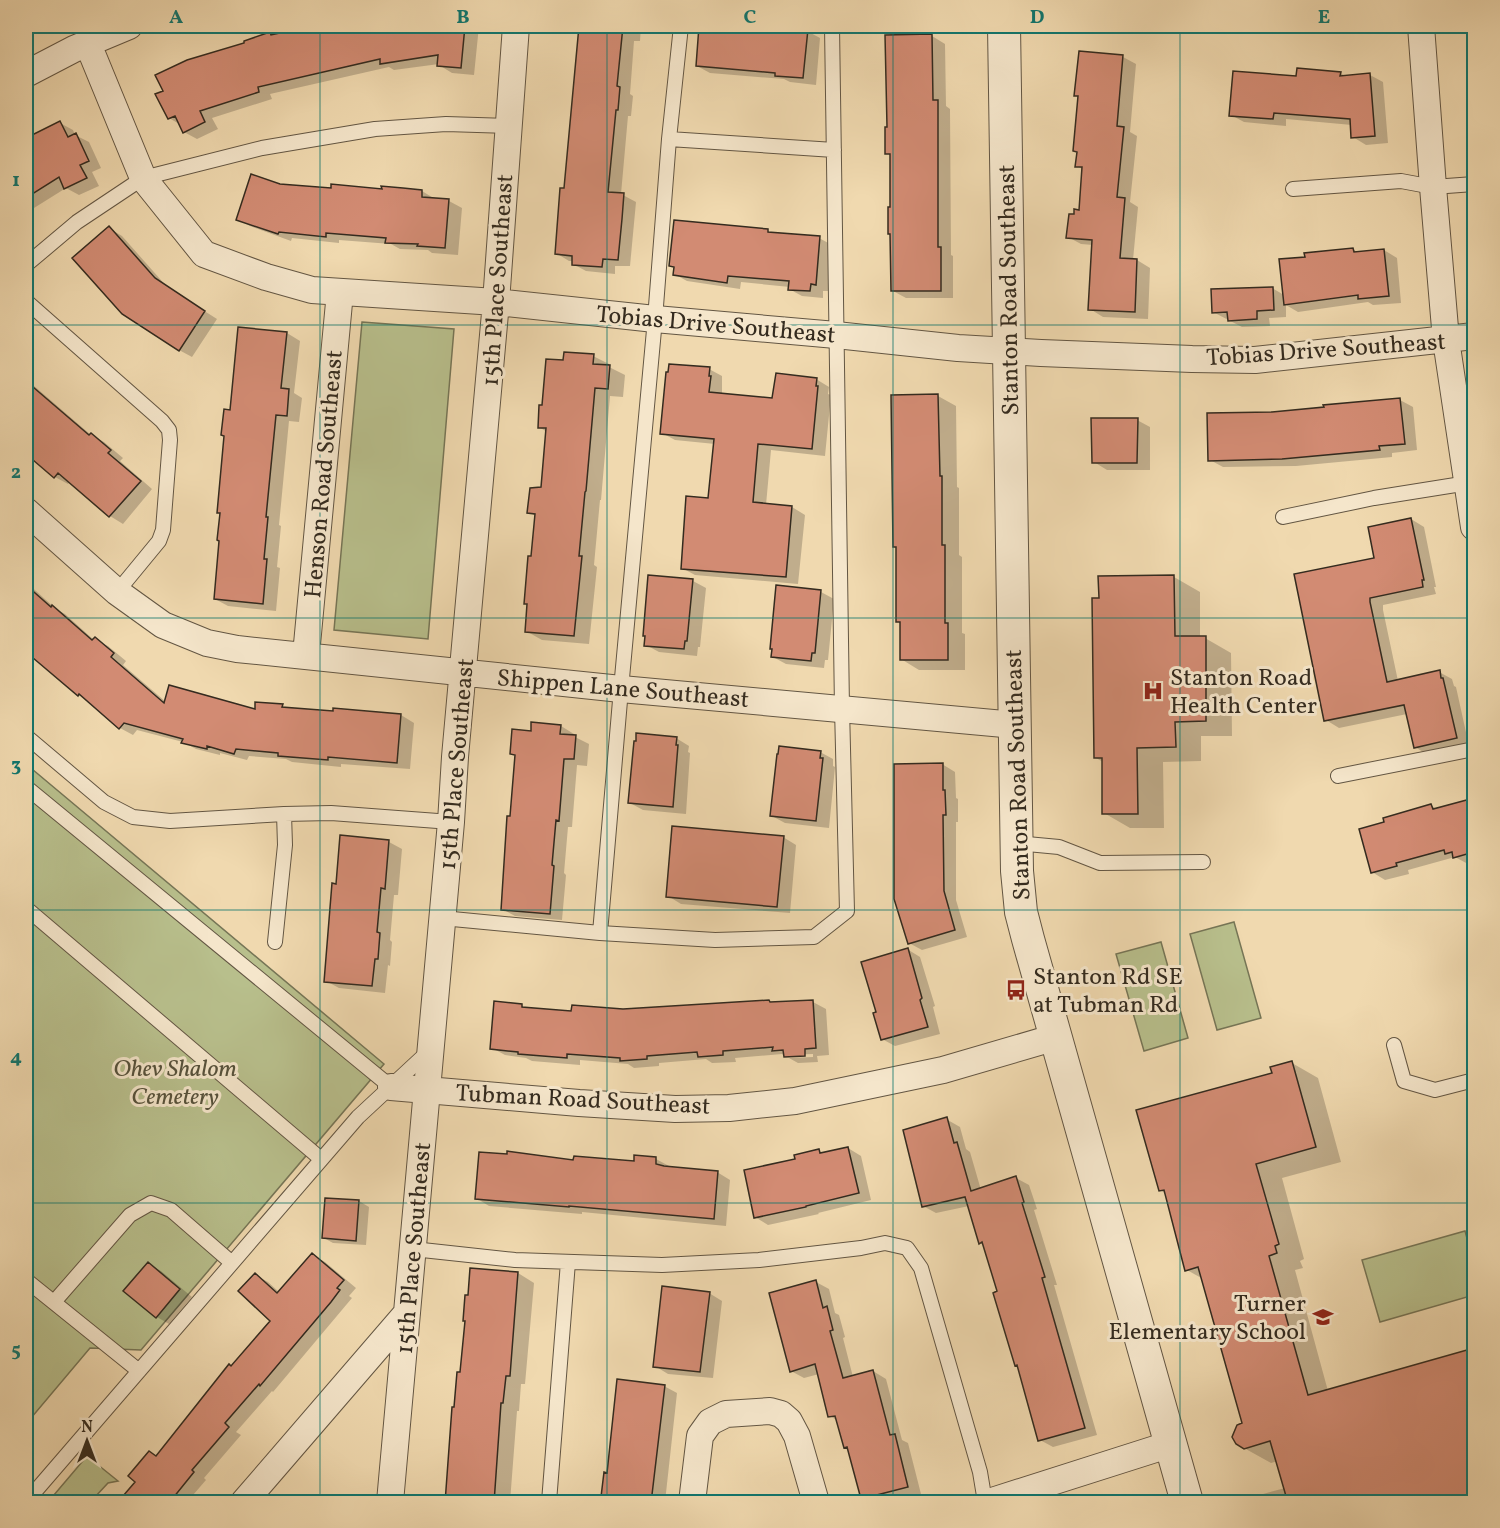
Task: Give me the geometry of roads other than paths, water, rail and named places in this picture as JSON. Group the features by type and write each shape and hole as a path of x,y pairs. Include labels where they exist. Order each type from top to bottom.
{"street":[{"path":"26,74 74,49 129,26"},
{"name":"15th Place Southeast","path":"390,1503 496,302 516,26"},
{"name":"Stanton Road Southeast","path":"1004,26 1017,885 1021,912 1187,1503"},
{"path":"1422,26 1446,340 1474,527"},
{"name":"Tobias Drive Southeast","path":"88,44 143,178 204,254 266,277 312,290 496,302 1009,352 1255,360 1474,336"},
{"name":"Henson Road Southeast","path":"306,656 340,292"},
{"name":"Shippen Lane Southeast","path":"26,511 117,592 163,625 207,643 306,656 621,689 1014,725"},
{"name":"Tubman Road Southeast","path":"391,1087 603,1104 729,1108 795,1101 943,1070 1056,1037"},
{"path":"244,1503 407,1313"},
{"path":"692,1503 700,1436 710,1422 726,1414 770,1411 781,1414 789,1421 797,1436 816,1503"},
{"path":"987,1503 1171,1444"}],"lane":[{"path":"600,933 656,319 669,139 681,26"},
{"path":"442,918 600,933 715,940 814,936 847,911 832,26"},
{"path":"26,265 77,222 143,178 262,148 375,129 446,124 509,126"},
{"path":"669,139 834,150"},
{"path":"1293,189 1401,181 1433,187 1474,184"},
{"path":"26,301 162,421 169,430 163,530 159,541 117,592"},
{"path":"1283,517 1374,498 1468,483"},
{"path":"26,736 104,802 133,817 170,821 331,813 451,822"},
{"path":"1338,776 1474,750"},
{"path":"26,787 391,1087"},
{"path":"275,942 285,845 284,814"},
{"path":"1016,843 1059,848 1100,863 1203,862"},
{"path":"26,908 321,1159"},
{"path":"1394,1045 1404,1081 1435,1090 1474,1080"},
{"path":"26,1502 358,1117 431,1050"},
{"path":"54,1302 130,1215 151,1203 171,1210 232,1263"},
{"path":"413,1249 515,1260 662,1265 759,1260 885,1243 907,1248 921,1268 987,1503"},
{"path":"549,1503 568,1262"},
{"path":"26,1280 139,1371"}],"place":[{"name":"Stanton Road Health Center","path":"1153,691"},
{"name":"Stanton Rd SE at Tubman Rd","path":"1016,990"},
{"name":"Turner Elementary School","path":"1323,1317"}],"park label":[{"name":"Ohev Shalom Cemetery","path":"175,1082"}]}
